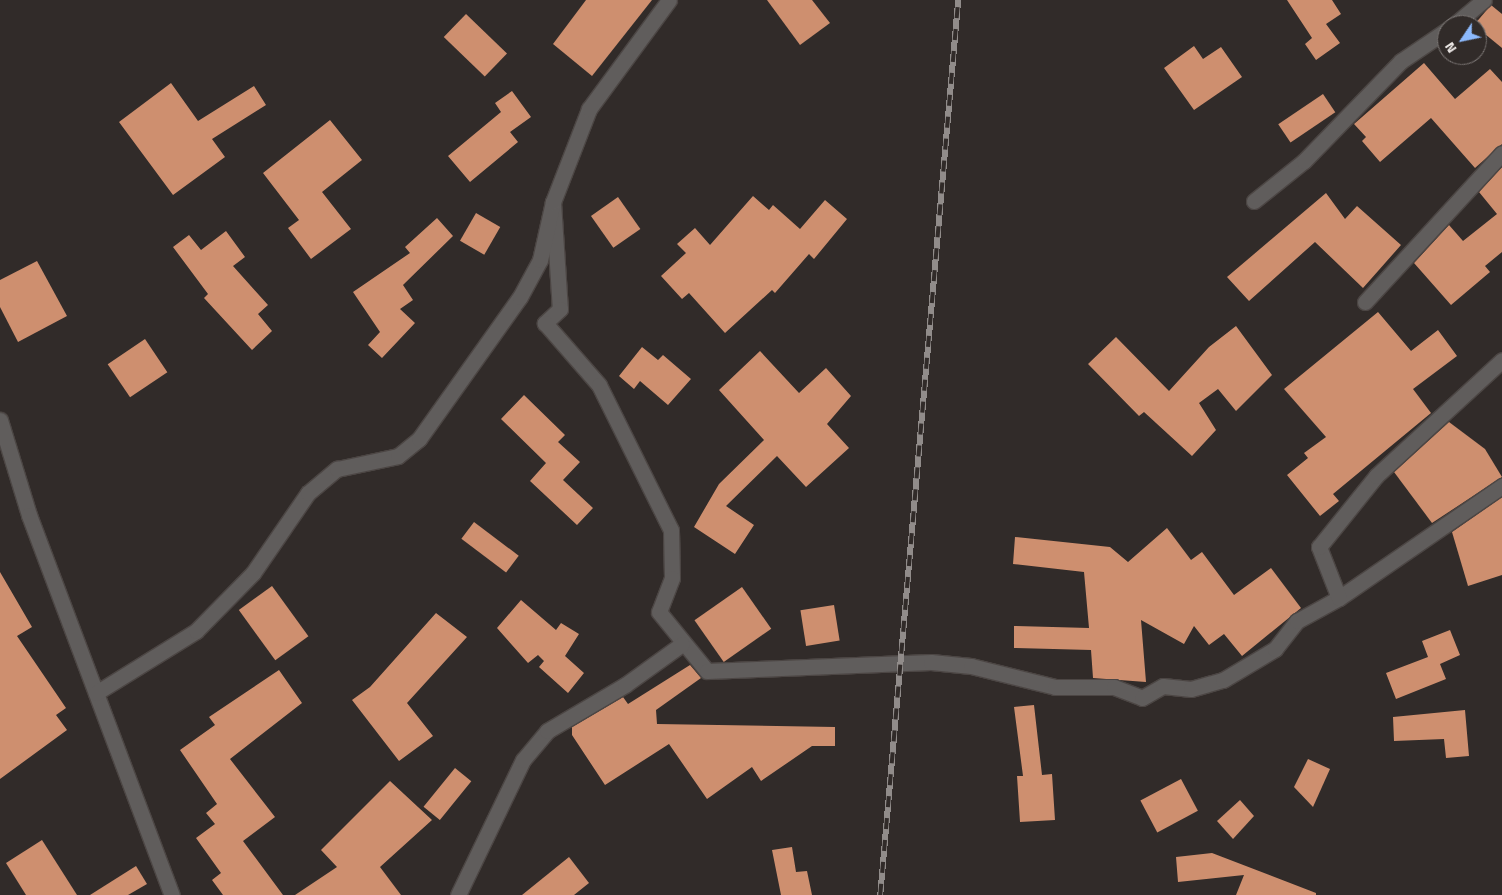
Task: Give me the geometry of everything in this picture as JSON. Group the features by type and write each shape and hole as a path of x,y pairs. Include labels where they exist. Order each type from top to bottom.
{"street":[{"path":"96,693 196,631 253,573 308,493 337,469 398,456 419,439 520,297 540,260 553,202 588,109 669,0"},
{"path":"1466,15 1484,0"},
{"path":"1254,201 1304,161 1401,61 1437,37"},
{"path":"1364,302 1502,153"},
{"path":"553,202 560,308 544,323 599,385 671,530 672,578 659,612 682,644 707,671 931,662 971,666 1056,687 1114,687 1142,698 1163,686 1191,689 1223,680 1275,649 1297,621 1339,598 1502,486"},
{"path":"1339,598 1319,547 1376,476 1502,360"},
{"path":"0,420 3,441 28,515 172,895"},
{"path":"458,895 523,760 547,731 626,685 682,644"}],"building":[{"path":"586,0 652,0 592,76 553,44"},
{"path":"767,0 812,0 830,23 800,45"},
{"path":"1287,0 1332,0 1341,14 1326,24 1340,43 1316,60 1305,44 1312,38"},
{"path":"1491,5 1502,14 1502,48 1487,36 1487,15 1482,15"},
{"path":"466,14 507,54 485,77 444,37"},
{"path":"1194,46 1203,59 1221,47 1242,77 1194,110 1164,68"},
{"path":"1424,63 1455,99 1490,69 1502,82 1502,144 1475,168 1431,118 1380,162 1362,141 1366,137 1354,124"},
{"path":"171,83 198,121 254,86 266,105 212,139 225,157 173,195 119,122"},
{"path":"512,91 531,117 510,132 518,142 470,182 448,156 501,112 495,103"},
{"path":"1323,94 1335,112 1291,142 1278,124"},
{"path":"330,120 362,160 322,192 351,229 311,259 288,228 299,220 263,173"},
{"path":"1502,167 1502,252 1485,266 1490,272 1451,305 1414,263 1449,225 1463,241 1497,214 1479,192"},
{"path":"1326,193 1345,219 1357,206 1401,245 1363,288 1315,242 1249,301 1227,277"},
{"path":"753,196 769,210 773,205 800,229 825,200 847,219 814,259 809,254 775,293 772,290 725,333 689,293 682,299 661,276 686,253 677,244 695,228 710,245"},
{"path":"618,197 640,229 613,248 591,216"},
{"path":"476,213 500,227 484,255 460,241"},
{"path":"437,218 453,236 403,285 413,300 400,309 415,323 382,358 368,345 380,332 353,292 410,253 405,247"},
{"path":"226,231 245,257 233,266 268,305 258,314 272,331 252,350 204,298 208,294 173,247 189,235 201,250"},
{"path":"37,261 67,316 18,342 0,307 0,280"},
{"path":"1378,312 1411,351 1438,330 1457,356 1413,389 1431,413 1333,494 1339,501 1320,516 1287,475 1308,458 1304,453 1326,437 1284,389"},
{"path":"1236,326 1272,375 1236,411 1218,389 1199,403 1216,430 1192,456 1144,412 1139,416 1088,364 1116,337 1169,391 1209,347"},
{"path":"145,339 167,372 130,397 108,364"},
{"path":"642,347 658,360 663,355 691,379 668,405 640,381 634,389 619,376"},
{"path":"760,351 799,393 826,368 851,396 827,424 849,448 806,487 777,456 726,506 754,525 735,554 694,527 719,484 764,440 719,390"},
{"path":"524,395 565,435 558,442 580,462 563,480 593,508 577,525 530,481 546,463 501,419"},
{"path":"1449,422 1485,449 1502,477 1432,523 1394,472"},
{"path":"1502,497 1502,575 1468,586 1452,532"},
{"path":"474,522 519,556 506,572 461,539"},
{"path":"1167,528 1191,560 1202,552 1234,595 1271,568 1301,608 1242,656 1224,634 1209,645 1194,626 1184,644 1141,620 1146,682 1093,678 1091,650 1014,648 1014,626 1089,628 1084,572 1013,564 1015,537 1110,547 1128,562"},
{"path":"0,572 32,627 17,636 66,708 56,715 67,730 0,779"},
{"path":"272,586 308,636 275,660 239,610"},
{"path":"742,587 771,629 724,662 694,620"},
{"path":"521,600 556,630 561,623 579,634 565,656 584,673 568,693 539,667 544,661 538,655 528,663 497,628"},
{"path":"834,605 840,641 806,646 800,610"},
{"path":"436,613 467,637 407,703 433,736 399,761 352,700 370,687"},
{"path":"1450,630 1460,655 1440,664 1446,679 1396,699 1386,673 1428,657 1422,641"},
{"path":"690,665 701,678 656,710 657,724 835,727 835,746 812,746 761,781 752,767 707,799 669,744 605,785 572,735 572,727 623,697 628,704"},
{"path":"279,670 302,703 230,759 275,817 243,841 283,895 223,895 212,880 221,873 196,838 215,824 206,813 217,804 180,750 215,725 209,717"},
{"path":"1034,705 1042,775 1052,774 1055,820 1020,822 1017,776 1023,776 1014,707"},
{"path":"1465,710 1469,756 1446,758 1444,739 1394,741 1393,717"},
{"path":"1308,759 1330,769 1313,807 1294,787"},
{"path":"455,768 471,781 440,820 424,807"},
{"path":"1181,779 1198,811 1157,832 1140,801"},
{"path":"390,781 432,820 380,867 401,895 295,895 337,867 321,850"},
{"path":"1240,800 1254,816 1233,839 1217,821"},
{"path":"42,840 77,895 26,895 6,863"},
{"path":"792,847 796,872 807,871 812,895 781,895 772,850"},
{"path":"1212,853 1316,893 1316,895 1236,895 1244,875 1178,882 1176,857"},
{"path":"569,857 589,883 574,895 522,895"},
{"path":"136,866 147,884 128,895 90,895"}],"railway":[{"path":"880,895 958,0"}]}
